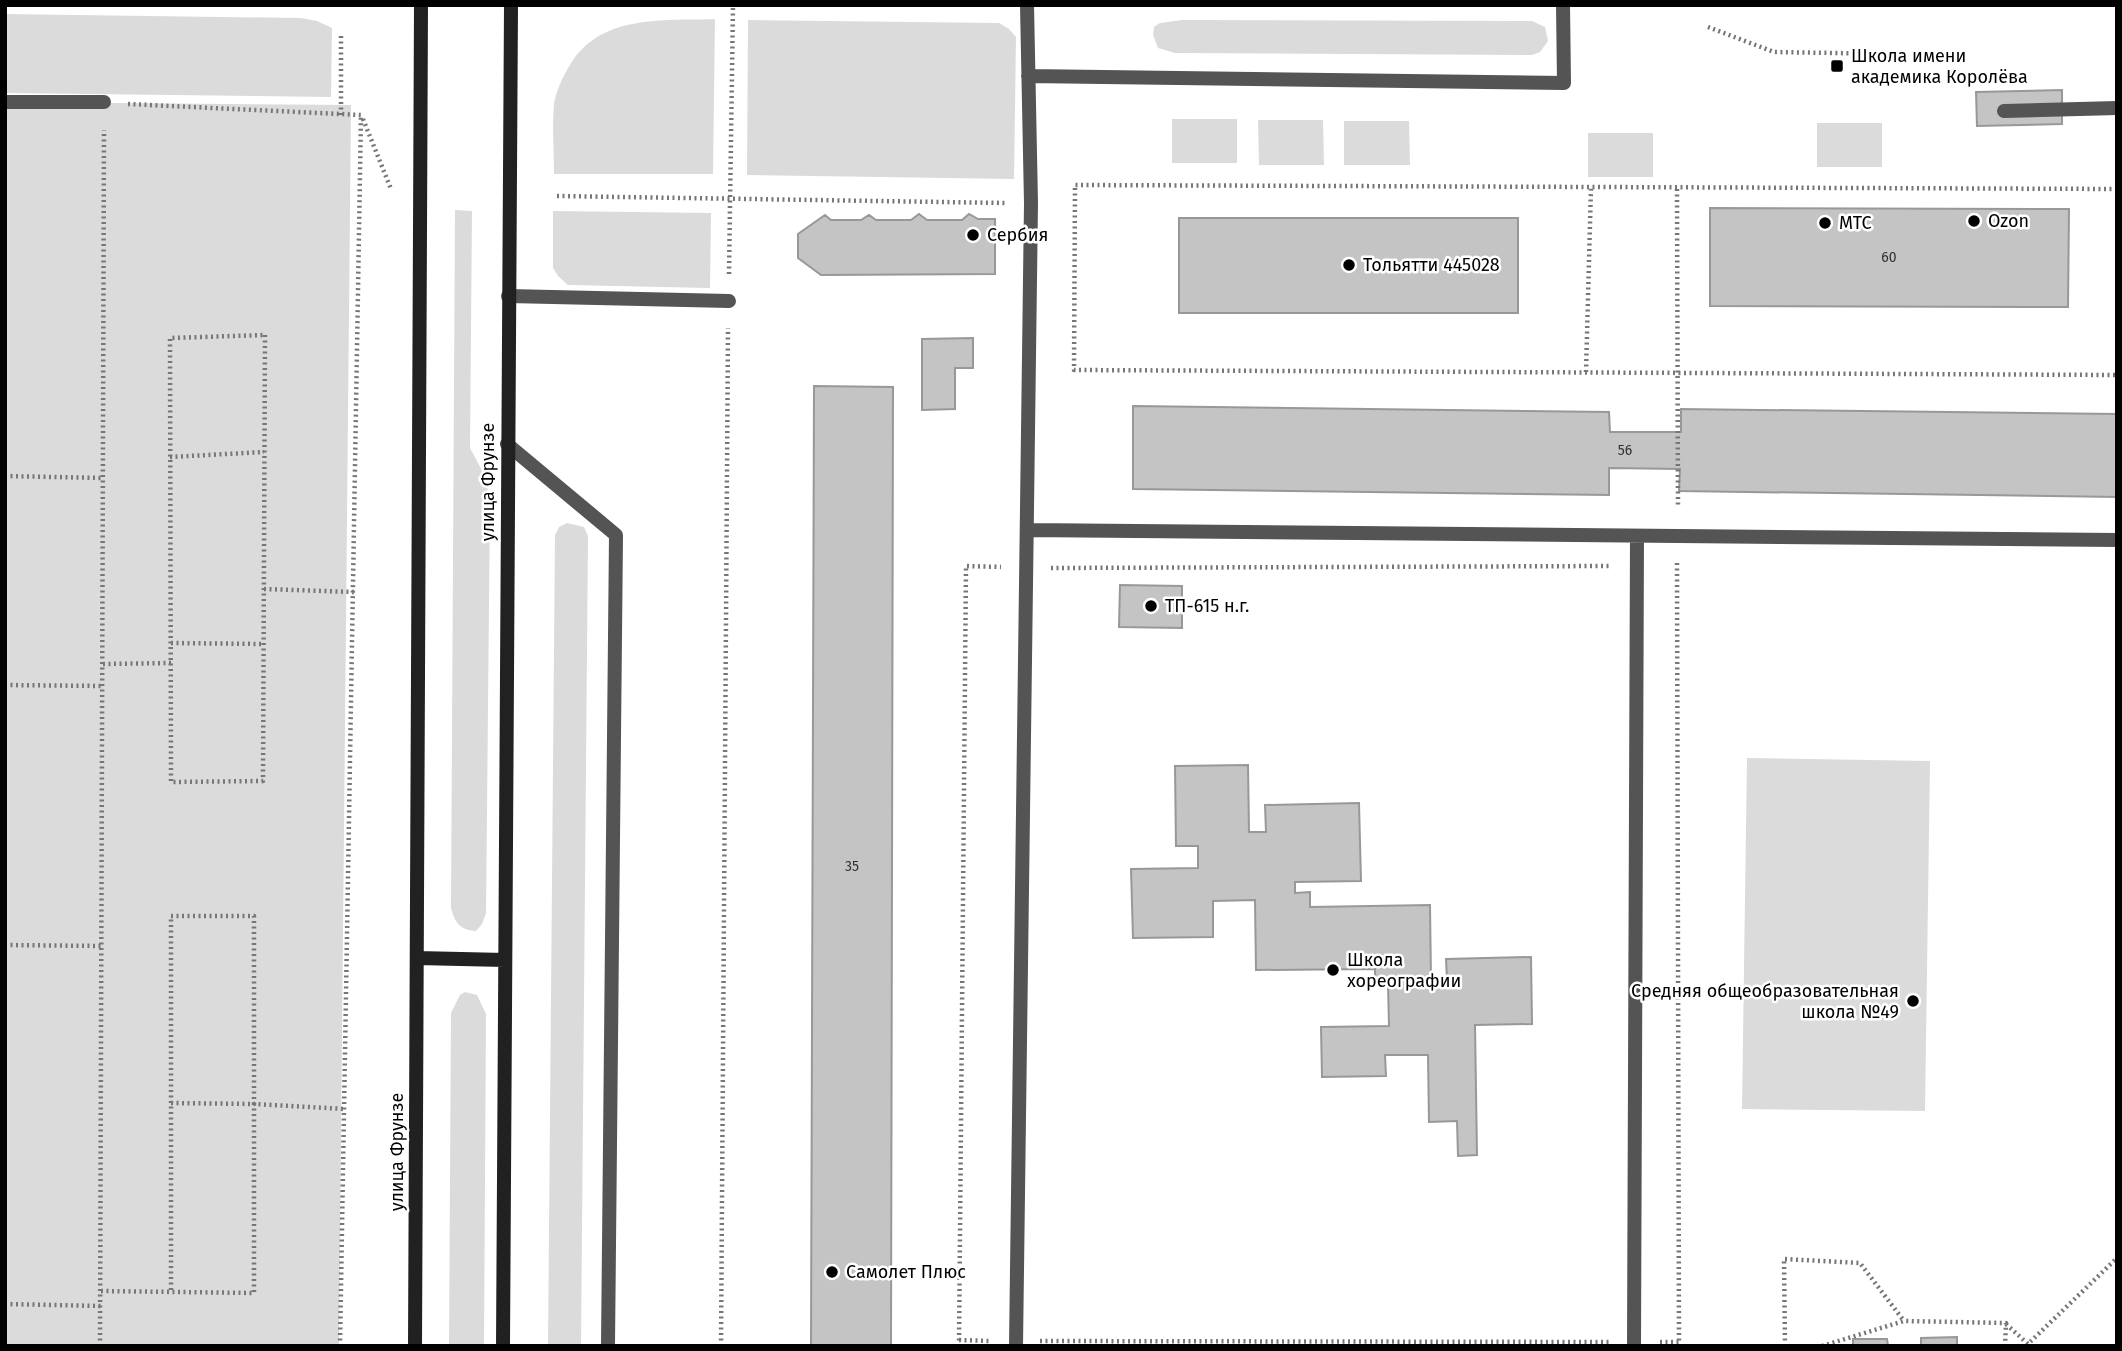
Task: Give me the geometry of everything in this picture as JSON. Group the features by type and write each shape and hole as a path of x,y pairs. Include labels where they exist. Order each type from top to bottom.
{"main road":[{"name":"улица Фрунзе","path":"415,1346 421,5"},
{"name":"улица Фрунзе","path":"503,1346 511,5"},
{"path":"417,958 505,960"}],"street":[{"path":"1016,1343 1031,203 1027,5"},
{"path":"1028,76 1564,83 1563,5"},
{"path":"5,102 104,102"},
{"path":"2004,111 2117,108"},
{"path":"508,296 729,301"},
{"path":"507,444 616,535 608,1346"},
{"path":"1027,530 2117,540"},
{"path":"1634,1344 1637,537"}],"path":[{"path":"721,1346 733,5"},
{"path":"1708,27 1774,52 1894,54"},
{"path":"341,36 341,115"},
{"path":"100,1346 104,102 361,115"},
{"path":"361,115 393,195"},
{"path":"340,1346 361,115"},
{"path":"2117,189 1075,185 1074,370 2117,374"},
{"path":"1586,372 1591,187"},
{"path":"1677,188 1678,373 1677,566 1679,1344 959,1343 966,566 1026,568 1638,566 1677,566 1691,566"},
{"path":"557,196 1031,203"},
{"path":"265,335 264,453 263,781 171,782 170,338 265,335"},
{"path":"170,457 264,453"},
{"path":"5,476 103,478"},
{"path":"264,589 354,592"},
{"path":"171,643 263,644"},
{"path":"103,664 171,663"},
{"path":"5,685 103,686"},
{"path":"101,1291 171,1292 254,1293 254,916 171,916 171,1292"},
{"path":"5,945 102,946"},
{"path":"171,1103 254,1104 345,1110"},
{"path":"1822,1346 1904,1321 2006,1324 2028,1344 2117,1258"},
{"path":"1785,1346 1784,1259 1860,1263 1904,1321"},
{"path":"5,1304 101,1306"},
{"path":"2005,1346 2006,1324"}],"shaded area":[{"path":"5,14 301,18 317,21 332,28 331,97 5,93"},
{"path":"715,19 713,174 554,174 555,99 565,74 583,48 615,29 634,24"},
{"path":"748,20 999,23 1016,37 1014,179 747,175"},
{"path":"1182,20 1532,21 1545,27 1548,41 1540,52 1532,55 1175,53 1158,48 1153,35 1154,27 1160,23"},
{"path":"5,102 351,105 339,1346 5,1346"},
{"path":"1172,119 1237,119 1237,163 1172,163"},
{"path":"1258,120 1323,120 1324,165 1259,165"},
{"path":"1344,121 1409,121 1410,165 1344,165"},
{"path":"1817,123 1882,123 1882,167 1817,167"},
{"path":"1588,133 1653,133 1653,177 1588,177"},
{"path":"455,210 472,211 470,448 485,476 490,502 486,913 476,931 459,925 451,908"},
{"path":"553,211 711,213 710,288 568,285 553,268"},
{"path":"567,523 584,527 588,536 581,1346 548,1346 555,535 559,527"},
{"path":"1747,758 1930,761 1925,1111 1742,1109"},
{"path":"465,992 477,995 486,1014 484,1346 449,1346 451,1013 460,995"}],"building":[{"path":"2062,90 2062,124 1977,126 1976,92"},
{"path":"1710,208 2069,209 2068,307 1710,306"},
{"path":"919,214 927,220 962,220 969,214 978,219 995,219 995,274 821,275 798,258 798,234 825,215 831,220 861,220 869,215 876,220 911,220"},
{"name":"Тольятти 445028","path":"1179,218 1518,218 1518,313 1179,313"},
{"path":"973,338 973,368 955,368 955,409 922,410 922,339"},
{"path":"814,386 893,387 891,1346 811,1346"},
{"path":"1133,406 1609,412 1610,432 1681,432 1681,409 2117,414 2117,497 1679,491 1680,469 1609,468 1609,495 1133,489"},
{"name":"ТП-615 н.г.","path":"1120,585 1182,586 1182,628 1119,627"},
{"path":"1248,765 1249,832 1266,832 1265,805 1359,803 1361,881 1295,882 1295,893 1310,892 1310,907 1430,905 1431,980 1447,980 1446,959 1531,957 1532,1024 1475,1025 1477,1155 1458,1156 1457,1121 1429,1122 1428,1055 1385,1055 1386,1076 1322,1077 1321,1027 1389,1026 1388,984 1375,985 1375,969 1256,970 1255,900 1213,901 1213,937 1133,938 1131,869 1198,868 1198,846 1176,846 1175,766"},
{"path":"1957,1337 1957,1346 1921,1346 1921,1338"},
{"path":"1853,1339 1887,1339 1888,1346 1853,1346"}],"place":[{"name":"Школа имени академика Королёва","path":"1837,66"},
{"name":"Ozon","path":"1974,221"},
{"name":"МТС","path":"1825,223"},
{"name":"Сербия","path":"973,235"},
{"name":"Тольятти 445028","path":"1349,265"},
{"name":"ТП-615 н.г.","path":"1151,606"},
{"name":"Школа хореографии","path":"1333,970"},
{"name":"Средняя общеобразовательная школа №49","path":"1913,1001"},
{"name":"Самолет Плюс","path":"832,1272"}]}
